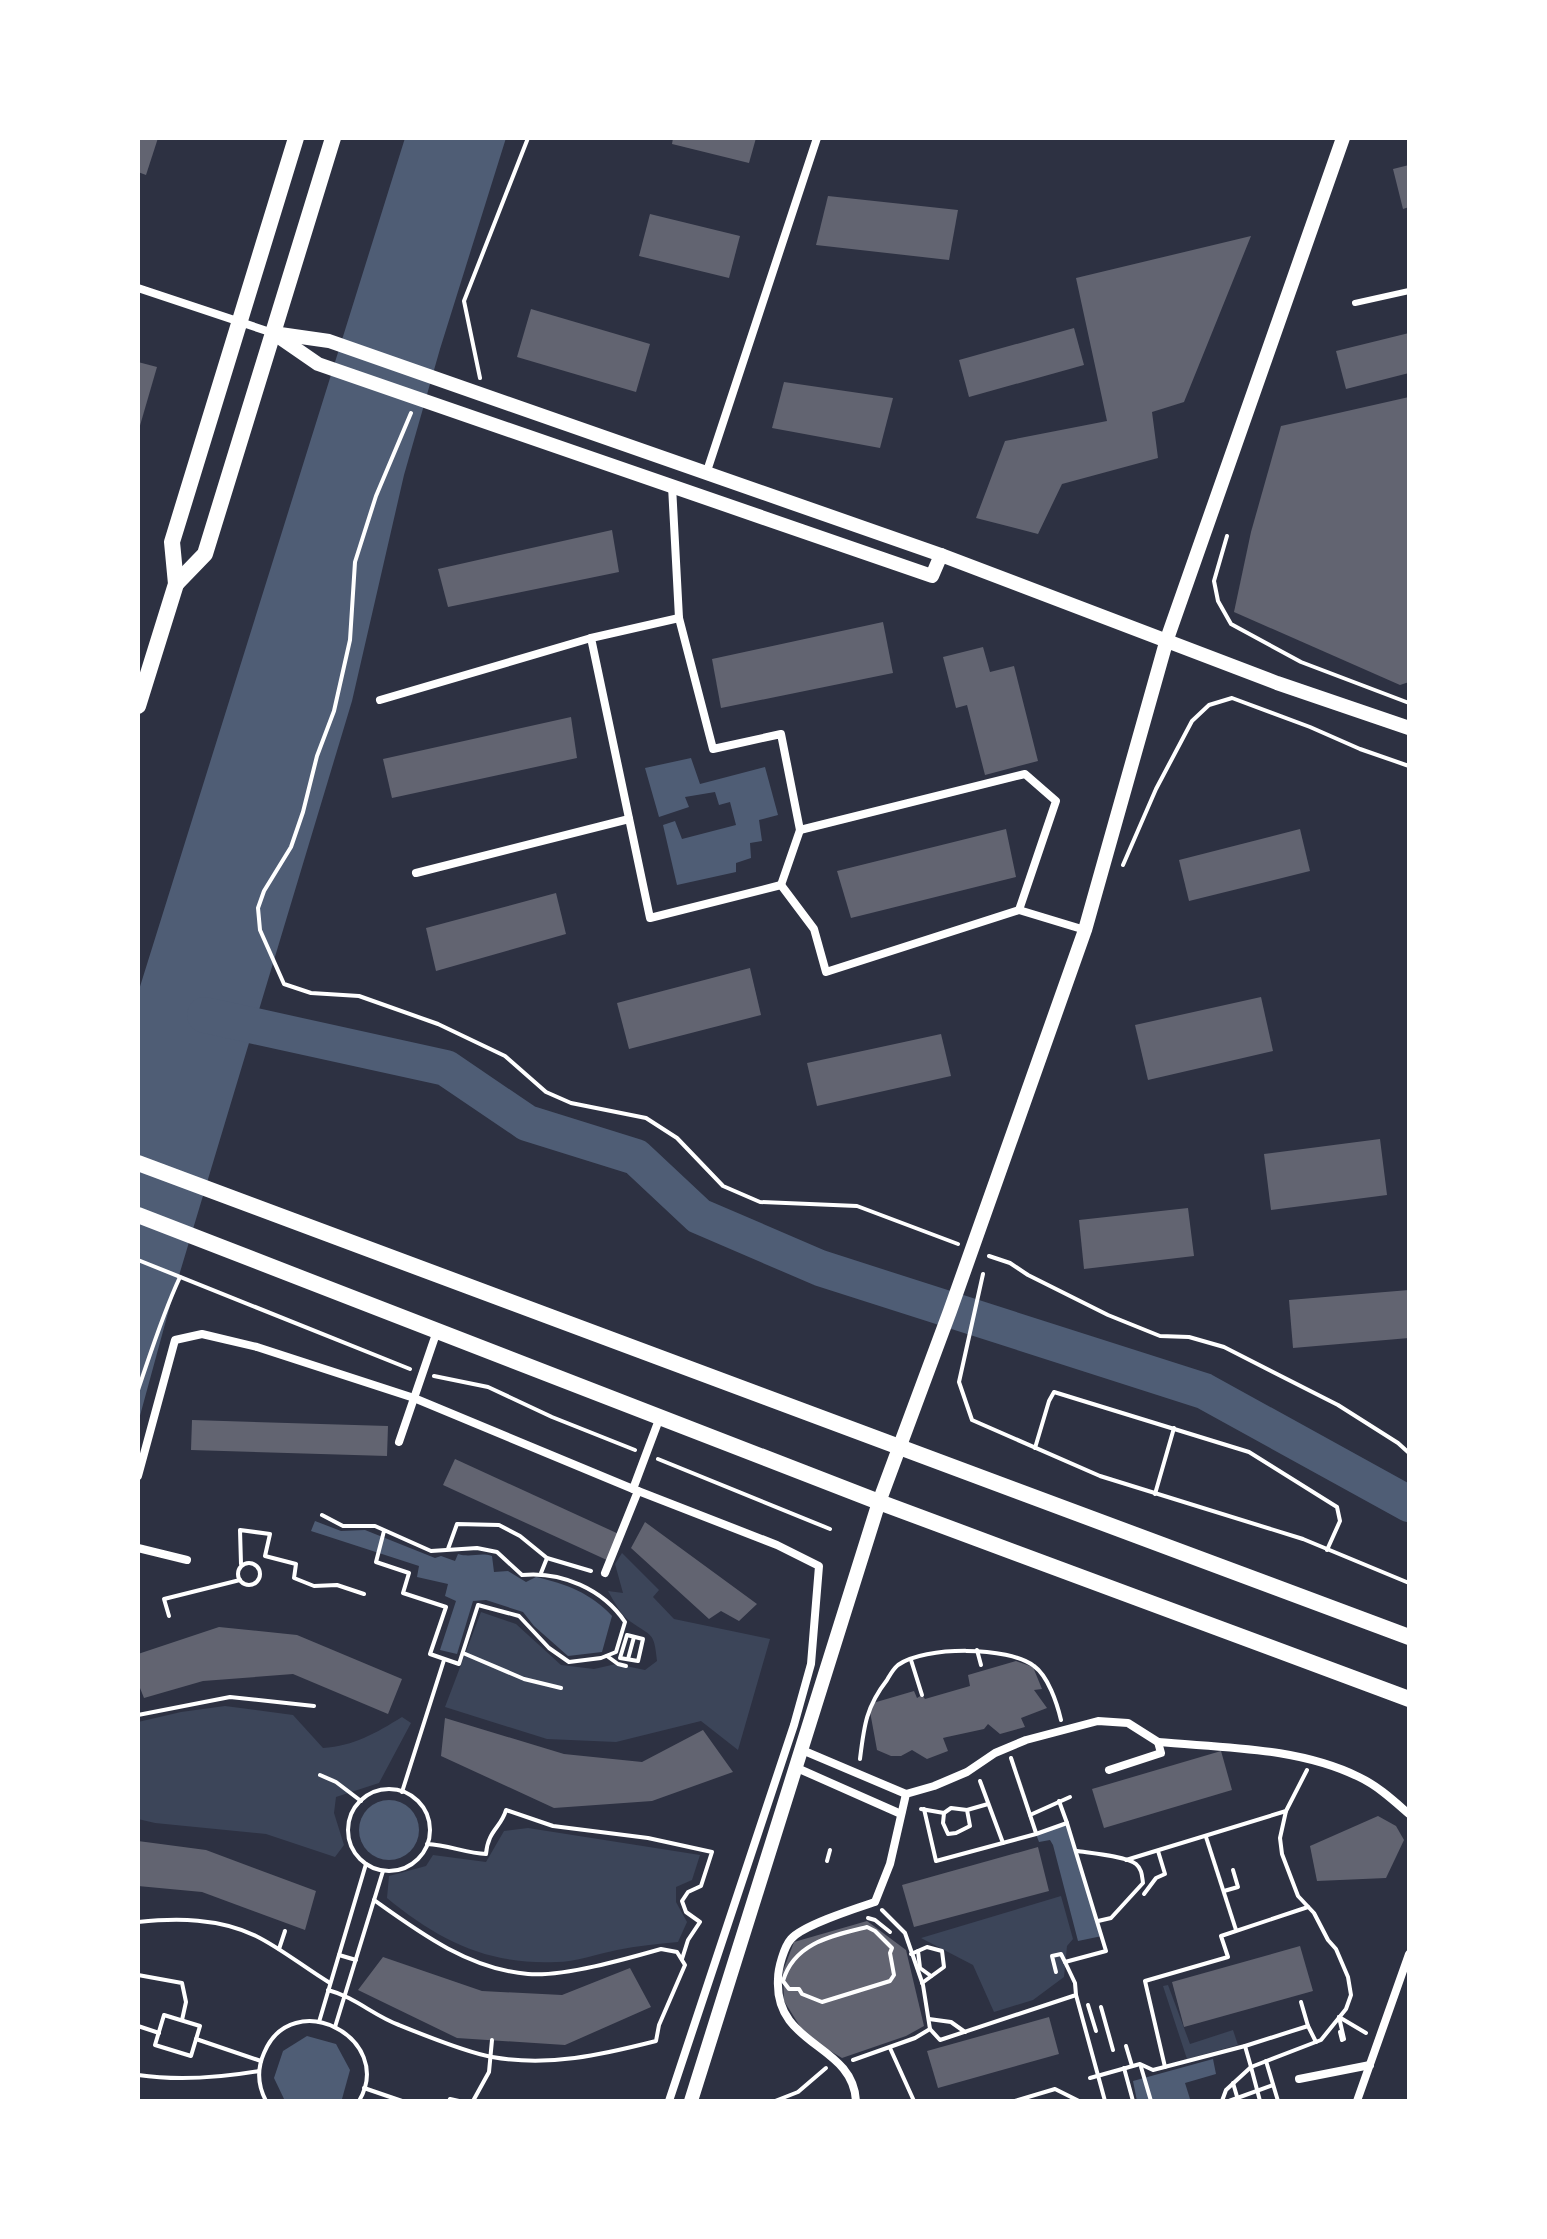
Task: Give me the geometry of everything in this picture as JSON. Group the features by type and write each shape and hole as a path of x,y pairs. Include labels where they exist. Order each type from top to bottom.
{"main road":[{"path":"176,584 172,542 296,138"},
{"path":"138,706 141,683 176,584 205,554 333,138"},
{"path":"138,1163 1409,1637"},
{"path":"138,1215 879,1502 1409,1699"}],"street":[{"path":"706,474 817,138"},
{"path":"691,2101 879,1502 1085,930 1167,639 1343,138"},
{"path":"138,288 273,333 329,341 941,555 1277,683 1409,728"},
{"path":"273,333 318,364 932,576 941,555"},
{"path":"672,486 679,618 713,749 781,734 800,830 781,885"},
{"path":"380,700 591,638 679,618"},
{"path":"591,638 650,918 781,885"},
{"path":"800,830 1025,774 1056,801 1019,910"},
{"path":"416,873 629,819"},
{"path":"781,885 814,929 826,972 1019,910 1085,930"},
{"path":"399,1442 437,1331"},
{"path":"138,1476 175,1340 202,1334 414,1398 777,1545 819,1566 807,1679 669,2101"},
{"path":"605,1573 660,1417"},
{"path":"138,1548 187,1560"},
{"path":"905,1799 973,1768 1007,1748 1098,1721 1128,1723 1158,1742 1244,1748 1310,1761 1360,1777 1409,1814"},
{"path":"1109,1770 1161,1753 1158,1742"},
{"path":"802,1750 856,1773 905,1799"},
{"path":"797,1768 901,1814"},
{"path":"856,2101 855,2088 840,2063 810,2041 783,2015 777,1993 778,1970 791,1938 830,1918 875,1902 890,1864 905,1799"},
{"path":"1357,2101 1409,1954"},
{"path":"1299,2079 1370,2065"}],"lane":[{"path":"1355,303 1409,291"}],"path":[{"path":"483,395 464,301 528,138"},
{"path":"418,399 376,496 355,562 350,640 334,711 317,756 303,812 291,847 264,891 258,908 260,930 284,984 311,993 359,996 438,1024 505,1056 546,1092 571,1103 646,1118 677,1138 723,1186 760,1202 857,1206 972,1250"},
{"path":"1227,536 1214,581 1218,601 1231,624 1301,662 1409,703"},
{"path":"1122,867 1156,789 1192,721 1209,705 1232,698 1409,766"},
{"path":"993,1244 979,1288 959,1382 972,1420 1100,1476 1303,1539 1409,1583"},
{"path":"989,1256 1010,1263 1108,1315 1160,1336 1189,1337 1224,1347 1338,1405 1409,1453"},
{"path":"138,1260 422,1374 488,1387 552,1417 830,1529"},
{"path":"138,1390 180,1277"},
{"path":"1035,1448 1054,1392 1249,1452 1337,1507 1340,1521 1327,1550"},
{"path":"1155,1494 1174,1428"},
{"path":"322,1515 343,1526 375,1526 431,1551 477,1548 497,1552 522,1575 541,1573 594,1590 615,1607 625,1622 620,1658 638,1661 643,1639 624,1634"},
{"path":"448,1549 457,1524 499,1525 520,1536 547,1558 605,1573"},
{"path":"241,1564 240,1530 270,1534 265,1556 296,1564 294,1578 314,1586 337,1585 364,1594"},
{"path":"384,1531 376,1562 409,1573 403,1593 446,1607 430,1654 459,1664 478,1605 519,1616 549,1648 569,1662 616,1652 624,1634"},
{"path":"541,1573 547,1558"},
{"path":"247,1562 258,1566 258,1583 245,1586 240,1580 237,1567 247,1562"},
{"path":"169,1616 164,1599 240,1580"},
{"path":"628,1659 634,1637"},
{"path":"623,1646 640,1650"},
{"path":"977,1650 981,1665"},
{"path":"856,1773 870,1702 883,1684 897,1666 948,1652 977,1650 1019,1656 1037,1667 1047,1683 1063,1729"},
{"path":"463,1653 524,1679 561,1688"},
{"path":"607,1656 626,1666"},
{"path":"402,1792 444,1660"},
{"path":"911,1660 922,1695"},
{"path":"883,1684 891,1684"},
{"path":"138,1715 230,1697 314,1706"},
{"path":"1007,1748 1036,1834"},
{"path":"1222,2101 1233,2083 1251,2067 1321,2040 1346,2009 1351,1995 1348,1977 1336,1949 1298,1896 1282,1854 1280,1838 1286,1811 1310,1761"},
{"path":"973,1768 1003,1843"},
{"path":"320,1775 336,1782 361,1801"},
{"path":"382,1790 402,1792 420,1804 427,1816 430,1830 427,1844 421,1856 410,1865 383,1871 366,1864 356,1855 348,1829 351,1815 369,1794 382,1790"},
{"path":"1030,1815 1070,1797"},
{"path":"905,1799 924,1809 944,1813 951,1808 967,1810 989,1804"},
{"path":"1059,1801 1106,1951 1065,1962"},
{"path":"924,1809 936,1861 1067,1823"},
{"path":"427,1844 449,1845 473,1854 486,1854 493,1829 504,1818 506,1810 553,1826 648,1838 712,1852 701,1886 688,1892 682,1901 686,1912 700,1922 688,1940 682,1959"},
{"path":"944,1813 943,1823 948,1834 956,1833 970,1826 967,1810"},
{"path":"1126,1860 1286,1811"},
{"path":"1206,1837 1236,1931"},
{"path":"827,1861 830,1850"},
{"path":"1077,1851 1126,1860 1141,1870 1143,1883 1111,1918 1098,1921"},
{"path":"1144,1894 1156,1878 1165,1874 1158,1851"},
{"path":"319,2022 366,1864"},
{"path":"1224,1891 1238,1887 1233,1870"},
{"path":"335,2027 383,1871"},
{"path":"328,1990 345,1994 395,2024 490,2057 548,2062 598,2055 656,2041 659,2025 685,1965 677,1952 661,1949 563,1972 527,1974 459,1955 421,1934 374,1900"},
{"path":"875,1902 905,1933 922,1983 930,2029 940,2040 1076,1995"},
{"path":"1165,2067 1145,1981 1228,1957 1221,1936 1308,1907"},
{"path":"865,1918 875,1920 890,1932"},
{"path":"138,1922 215,1923 254,1935 330,1983"},
{"path":"867,1927 889,1943 894,1975 890,1981 822,2002 802,1994 799,1989 789,1989 783,1981 790,1961 799,1951 826,1940 867,1927"},
{"path":"279,1949 285,1931"},
{"path":"911,1954 927,1947 942,1951 944,1967 922,1983"},
{"path":"918,1951 920,1968 931,1976"},
{"path":"1056,1972 1052,1956 1061,1954 1075,1983 1105,2101"},
{"path":"339,1955 356,1960"},
{"path":"138,1975 182,1983 186,2002 182,2020"},
{"path":"1301,2002 1316,2042"},
{"path":"1088,2005 1096,2031"},
{"path":"1101,2007 1113,2050"},
{"path":"164,2015 182,2020 200,2026 191,2056 155,2045 164,2015"},
{"path":"1339,2017 1342,2040 1340,2032"},
{"path":"1339,2017 1379,2040"},
{"path":"929,2019 951,2022 965,2032"},
{"path":"266,2101 258,2078 267,2045 278,2033 293,2025 319,2022 335,2027 356,2044 365,2061 364,2088 359,2101"},
{"path":"138,2026 159,2033"},
{"path":"1090,2078 1140,2064 1153,2070 1308,2026"},
{"path":"777,2101 798,2092 822,2070 890,2048 930,2029"},
{"path":"196,2039 261,2061"},
{"path":"473,2101 489,2072 492,2040"},
{"path":"1126,2046 1132,2066"},
{"path":"1245,2046 1260,2101"},
{"path":"890,2048 914,2101"},
{"path":"1266,2061 1278,2101"},
{"path":"1140,2064 1151,2101"},
{"path":"1124,2068 1133,2101"},
{"path":"138,2075 160,2078 219,2077 259,2070"},
{"path":"1233,2083 1238,2100"},
{"path":"1229,2101 1273,2085"},
{"path":"364,2088 402,2101"},
{"path":"1015,2101 1055,2089 1079,2101"},
{"path":"449,2101 459,2101"}],"shaded area":[{"path":"405,138 506,138 404,475 352,701 171,1302 138,1423 138,993"},
{"path":"691,758 700,784 765,767 778,815 759,820 762,841 750,843 751,858 736,863 736,872 677,885 663,825 675,821 682,839 736,825 730,802 719,805 715,792 685,797 689,807 659,817 645,768"},
{"path":"315,1521 341,1531 365,1530 435,1558 441,1556 455,1561 458,1554 492,1556 494,1572 508,1571 526,1582 536,1577 577,1590 612,1616 602,1652 568,1656 523,1612 486,1600 473,1601 457,1654 440,1650 456,1601 445,1596 448,1584 417,1577 419,1566 311,1531"},
{"path":"622,1553 659,1590 653,1597 674,1619 770,1639 738,1750 701,1721 616,1742 547,1739 445,1707 481,1612 516,1624 561,1665 594,1669 616,1664 645,1670 657,1661 651,1636 624,1616 608,1591 623,1593 615,1564"},
{"path":"225,1706 293,1715 323,1748 355,1742 402,1717 411,1723 379,1783 336,1797 334,1813 344,1845 335,1857 266,1834 138,1819 138,1722"},
{"path":"389,1800 400,1802 410,1809 417,1819 417,1841 410,1851 400,1858 389,1860 378,1858 368,1851 361,1841 359,1830 361,1819 368,1809 378,1802"},
{"path":"1067,1823 1102,1936 1078,1941 1053,1845 1050,1840 1039,1842 1036,1834"},
{"path":"528,1828 700,1855 692,1880 676,1887 676,1902 687,1922 678,1942 564,1962 508,1959 465,1947 445,1937 387,1898 389,1876 426,1866 433,1855 486,1862 504,1831"},
{"path":"1061,1896 1073,1939 1067,1946 1064,1977 1033,2000 994,2012 973,1965 921,1938"},
{"path":"1168,1985 1190,2044 1233,2030 1238,2045 1187,2059 1163,1986"},
{"path":"307,2036 336,2044 350,2070 339,2101 285,2101 274,2078 283,2051"},
{"path":"1213,2059 1216,2074 1185,2083 1190,2099 1137,2101 1133,2081"}],"building":[{"path":"138,138 158,138 146,175 138,172"},
{"path":"673,138 756,138 749,163 672,144"},
{"path":"1409,165 1409,207 1403,209 1393,169"},
{"path":"828,196 958,210 949,260 816,245"},
{"path":"650,214 740,236 729,278 639,256"},
{"path":"1251,236 1184,402 1152,412 1158,458 1062,484 1038,534 976,518 1005,441 1107,421 1076,278"},
{"path":"531,309 650,344 636,392 517,357"},
{"path":"1074,328 1084,365 969,397 959,360"},
{"path":"1409,333 1409,373 1346,389 1336,351"},
{"path":"138,362 157,367 139,429 138,429"},
{"path":"784,382 893,398 880,448 772,428"},
{"path":"1409,397 1409,682 1400,685 1234,612 1251,532 1281,426"},
{"path":"612,530 619,572 448,607 438,569"},
{"path":"883,622 893,673 721,708 712,659"},
{"path":"983,647 990,672 1014,666 1038,761 985,775 967,705 956,708 943,657"},
{"path":"571,717 577,758 392,798 383,759"},
{"path":"1006,829 1016,877 851,918 837,871"},
{"path":"1300,829 1310,871 1189,901 1179,860"},
{"path":"556,893 566,934 436,971 426,928"},
{"path":"750,968 761,1015 629,1049 617,1003"},
{"path":"1261,997 1273,1051 1148,1080 1135,1025"},
{"path":"941,1034 951,1076 817,1106 807,1063"},
{"path":"1380,1139 1387,1195 1271,1210 1264,1154"},
{"path":"1188,1208 1194,1256 1084,1269 1079,1220"},
{"path":"1409,1290 1409,1338 1293,1348 1289,1300"},
{"path":"192,1420 388,1426 387,1456 191,1450"},
{"path":"455,1459 621,1535 609,1561 443,1485"},
{"path":"645,1522 757,1604 739,1621 721,1611 709,1619 631,1548"},
{"path":"219,1627 297,1635 402,1679 388,1714 293,1674 203,1681 144,1698 138,1683 138,1654"},
{"path":"1016,1661 1033,1667 1042,1689 1034,1690 1047,1708 1021,1718 1025,1727 1000,1734 988,1724 984,1729 943,1738 948,1751 927,1759 912,1750 901,1756 891,1756 877,1750 869,1706 873,1703 914,1691 917,1698 922,1695 925,1699 970,1686 968,1675"},
{"path":"445,1718 564,1754 642,1762 703,1730 733,1772 652,1801 554,1808 441,1756"},
{"path":"1221,1751 1232,1790 1104,1828 1092,1789"},
{"path":"1378,1816 1396,1826 1404,1840 1386,1878 1317,1881 1310,1846"},
{"path":"138,1841 206,1850 316,1891 305,1930 202,1892 138,1886"},
{"path":"1038,1847 1049,1891 914,1927 902,1885"},
{"path":"867,1921 906,1950 924,2026 906,2036 842,2058 817,2043 801,2028 784,2001 783,1971 794,1942"},
{"path":"1300,1946 1313,1991 1184,2027 1172,1982"},
{"path":"383,1957 482,1991 562,1995 630,1968 651,2007 565,2045 457,2038 358,1990"},
{"path":"1049,2017 1059,2054 938,2088 927,2051"}],"waterway":[{"path":"205,1015 446,1068 527,1123 636,1157 699,1216 820,1268 1204,1391 1409,1504"}]}
